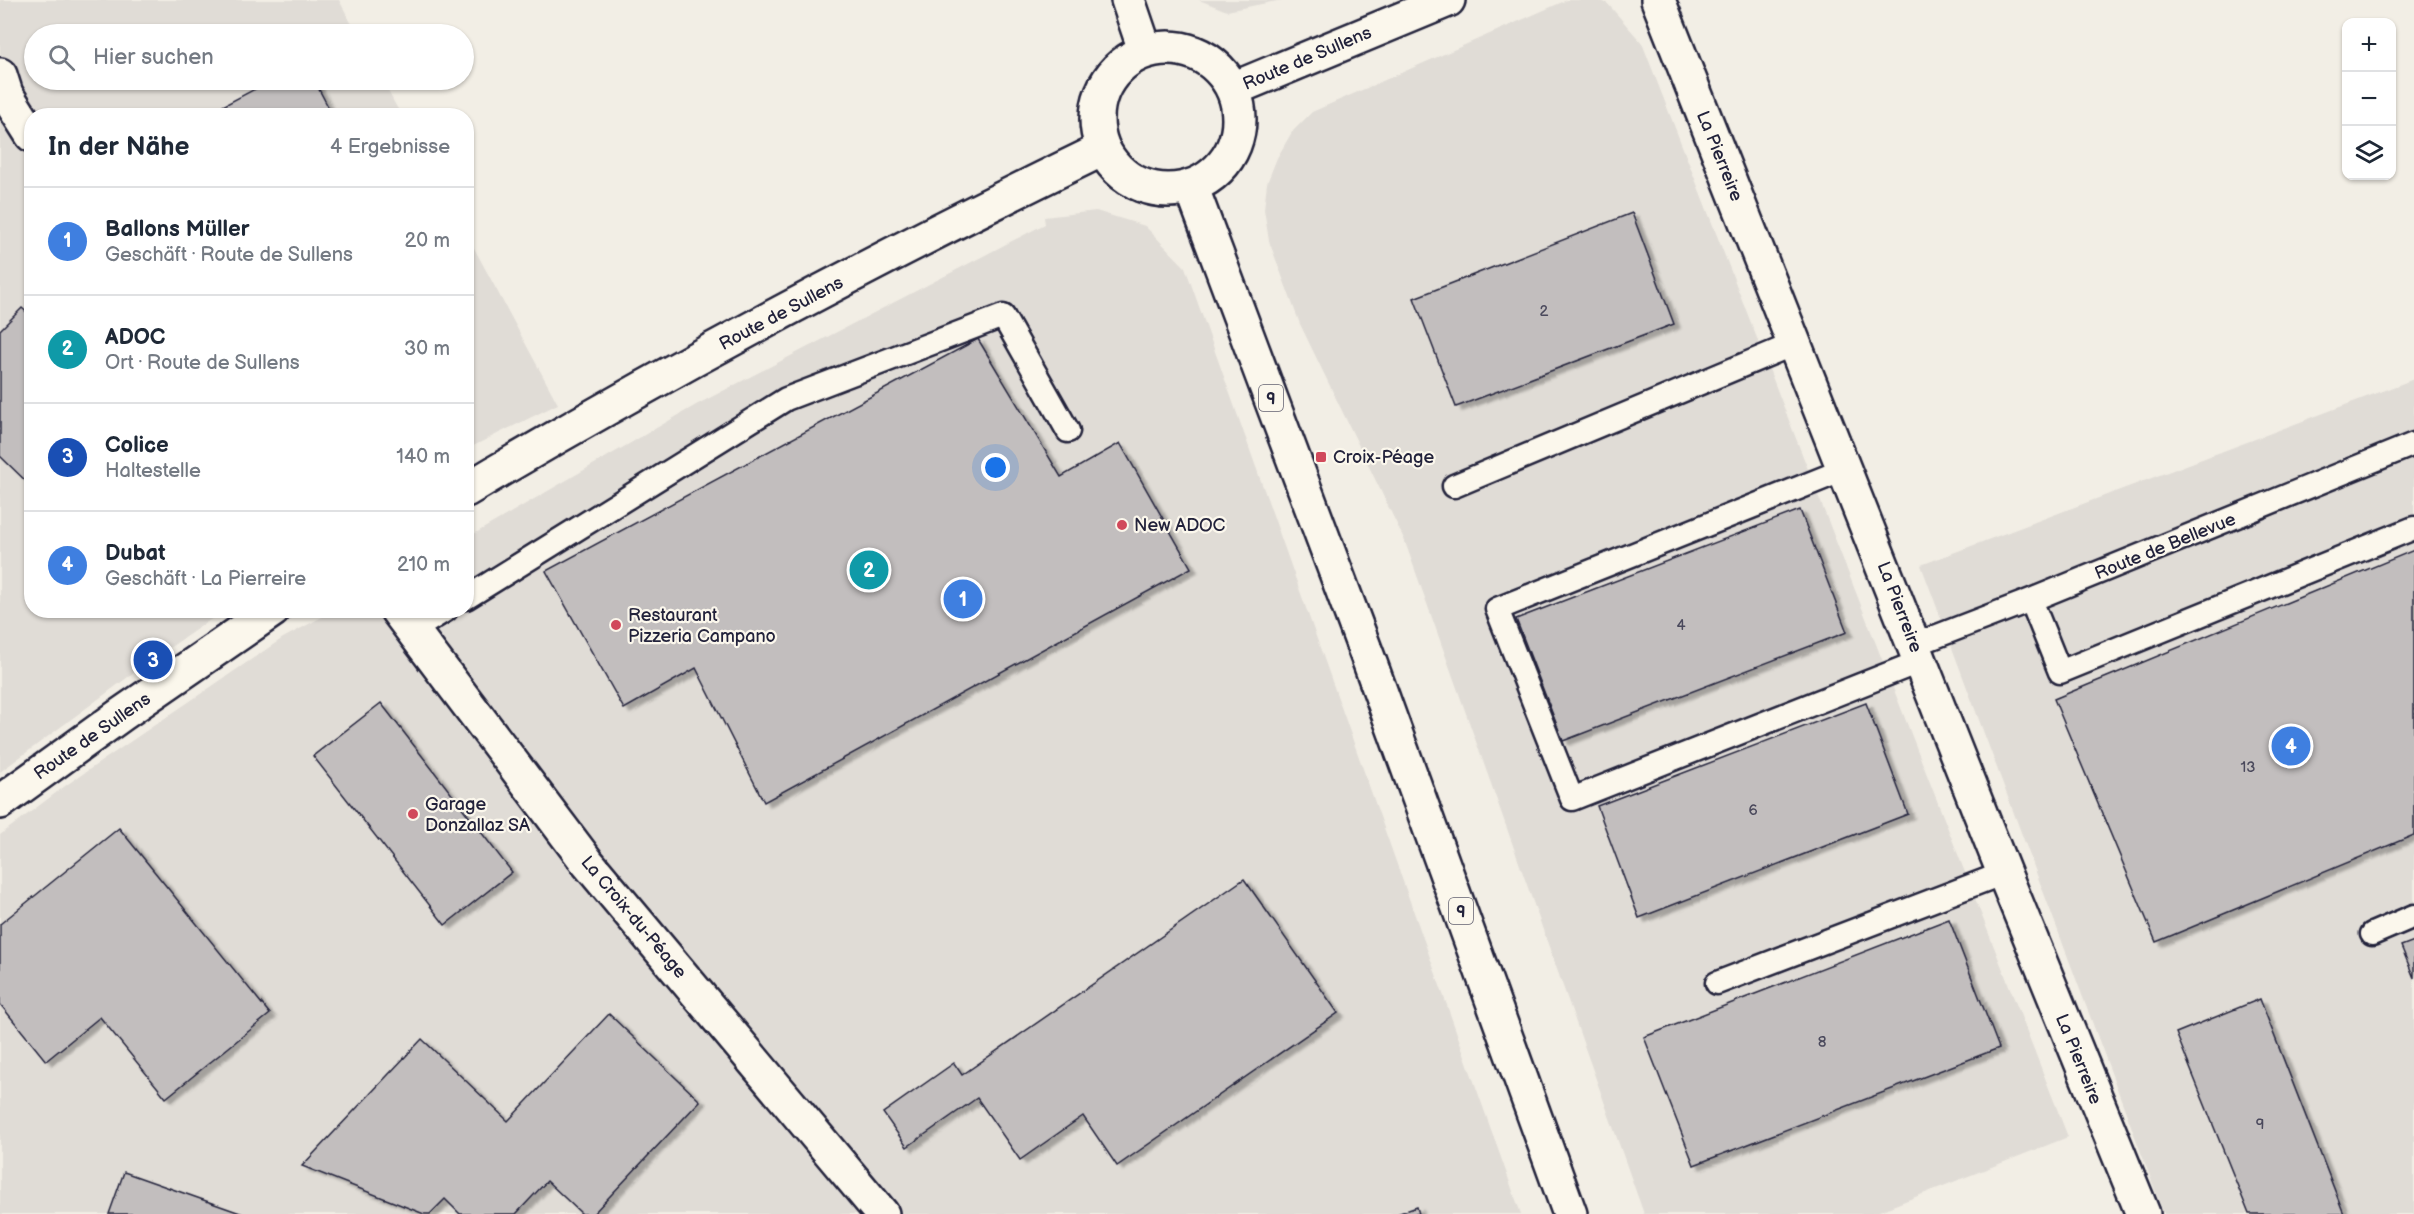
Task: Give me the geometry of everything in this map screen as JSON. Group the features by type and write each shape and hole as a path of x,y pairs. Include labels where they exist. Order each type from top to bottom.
{"main road":[{"path":"1128,0 1144,50"},
{"name":"Route de Sullens","path":"1233,90 1448,0"},
{"name":"La Pierreire","path":"1658,0 1846,469 2004,873 2143,1214"},
{"path":"1171,46 1197,53 1218,68 1233,90 1239,108 1239,128 1233,147 1223,164 1209,177 1191,186 1171,190 1150,188 1131,180 1114,167 1103,150 1097,126 1098,102 1107,79 1118,68 1144,50 1171,46"},
{"path":"2,89 24,123"},
{"name":"Route de Sullens","path":"474,485 748,330 1006,196 1103,150"},
{"name":"9","path":"1191,186 1374,674 1570,1214"},
{"name":"Route de Sullens","path":"0,802 261,618"},
{"name":"La Croix-du-Péage","path":"405,621 587,862 882,1214"}],"lane":[{"path":"474,593 786,399 1003,316 1068,431"},
{"path":"1454,486 1796,343"},
{"name":"Route de Bellevue","path":"1846,469 1497,609 1572,799 1918,653 2031,600 2414,444"},
{"path":"2031,600 2060,672 2414,528"},
{"path":"1717,983 2004,873"},
{"path":"2372,933 2414,916"}],"shaded area":[{"path":"0,0 339,0 352,24 24,24 24,90 387,90 397,108 24,108 24,618 213,618 143,666 0,772"},
{"path":"1199,0 1282,0 1227,11"},
{"path":"1567,0 1599,0 1608,4 1642,43 2068,1137 1872,1214 1644,1214 1404,539 1300,324 1269,241 1264,209 1267,183 1277,158 1292,132 1312,112"},
{"path":"1096,211 1145,226 1185,267 1521,1214 0,1214 0,835 65,786 283,638 320,618 474,618 474,534 696,405 1045,224 1044,217"},
{"path":"474,248 558,404 474,445"},
{"path":"2414,379 2414,1214 2164,1214 1921,565"}],"building":[{"path":"253,90 319,90 329,108 219,108"},
{"path":"1632,213 1674,324 1456,407 1414,298"},
{"path":"22,308 24,310 24,479 0,456 0,330"},
{"path":"978,339 1061,477 1120,443 1191,568 764,802 696,668 624,709 546,571"},
{"path":"1800,510 1847,632 1563,741 1516,619"},
{"path":"2414,550 2414,835 2156,942 2054,699"},
{"name":"Garage Donzallaz SA","path":"381,703 512,872 445,925 313,756"},
{"path":"1866,703 1908,814 1639,918 1597,806"},
{"path":"119,828 270,1014 166,1098 100,1017 46,1061 0,1004 0,924"},
{"path":"1244,879 1338,1013 1117,1166 1083,1116 1020,1160 977,1098 907,1147 883,1113 954,1063 962,1075"},
{"path":"1949,919 1999,1048 1694,1165 1644,1037"},
{"path":"2414,941 2414,978 2401,946"},
{"path":"2260,999 2344,1214 2249,1214 2176,1033"},
{"path":"609,1014 700,1101 593,1214 582,1214 547,1181 516,1214 460,1214 445,1199 430,1214 424,1214 302,1166 422,1039 508,1121"},
{"path":"124,1172 243,1214 109,1214"},
{"path":"1417,1207 1419,1214 1397,1214"}],"place":[{"name":"Croix-Péage","path":"1321,457"},
{"name":"New ADOC","path":"1122,525"},
{"name":"ADOC","path":"869,570"},
{"name":"Ballons Müller","path":"963,599"},
{"name":"Restaurant Pizzeria Campano","path":"616,625"},
{"name":"Colice","path":"153,660"},
{"name":"Dubat","path":"2291,746"},
{"name":"Garage Donzallaz SA","path":"413,814"}]}
